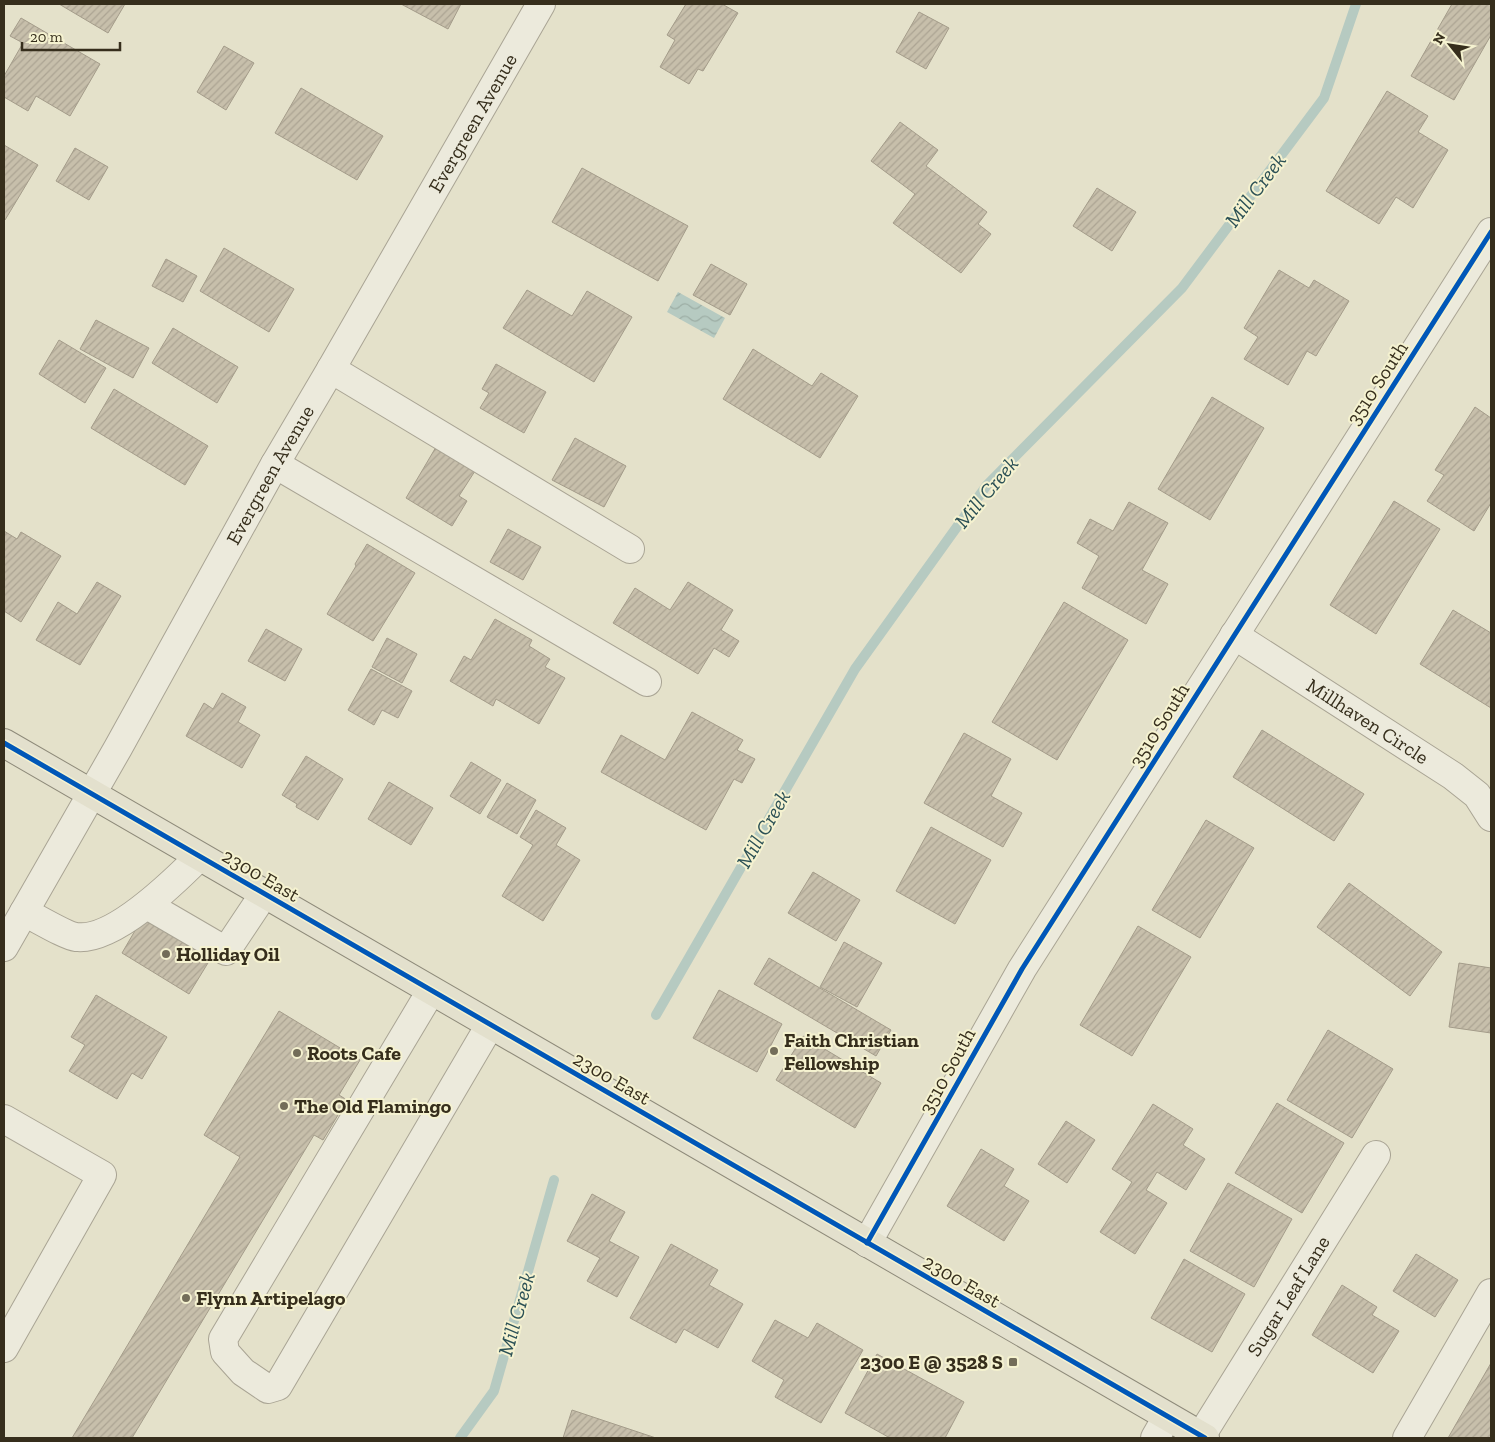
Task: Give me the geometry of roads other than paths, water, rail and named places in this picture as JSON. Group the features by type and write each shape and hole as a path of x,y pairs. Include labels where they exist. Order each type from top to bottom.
{"main road":[{"name":"2300 East","path":"4,744 867,1243 1161,1428 1203,1437"}],"street":[{"name":"Evergreen Avenue","path":"4,946 92,794 275,464 332,369 541,4"},
{"name":"3510 South","path":"867,1243 1022,969 1491,232"},
{"path":"332,369 630,549"},
{"path":"275,464 647,682"},
{"name":"Millhaven Circle","path":"1234,635 1453,776 1477,795 1491,817"},
{"path":"24,912 75,937 109,930 162,893 199,857"},
{"path":"147,905 226,951 264,894"},
{"path":"431,990 223,1339 225,1352 243,1372 268,1388 278,1386 490,1024"},
{"path":"4,1348 102,1175 7,1128"},
{"name":"Sugar Leaf Lane","path":"1203,1437 1376,1155"},
{"path":"1407,1438 1491,1293"}],"water":[{"path":"678,292 725,318 714,338 667,312"}],"waterway":[{"name":"Mill Creek","path":"656,1015 855,669 987,485 1182,288 1324,98 1356,4"},
{"name":"Mill Creek","path":"460,1438 494,1391 554,1180"}],"place":[{"name":"Holliday Oil","path":"166,954"},
{"name":"Faith Christian Fellowship","path":"774,1051"},
{"name":"Roots Cafe","path":"297,1053"},
{"name":"The Old Flamingo","path":"284,1106"},
{"name":"Flynn Artipelago","path":"186,1298"},
{"name":"2300 E @ 3528 S","path":"1013,1362"}]}
